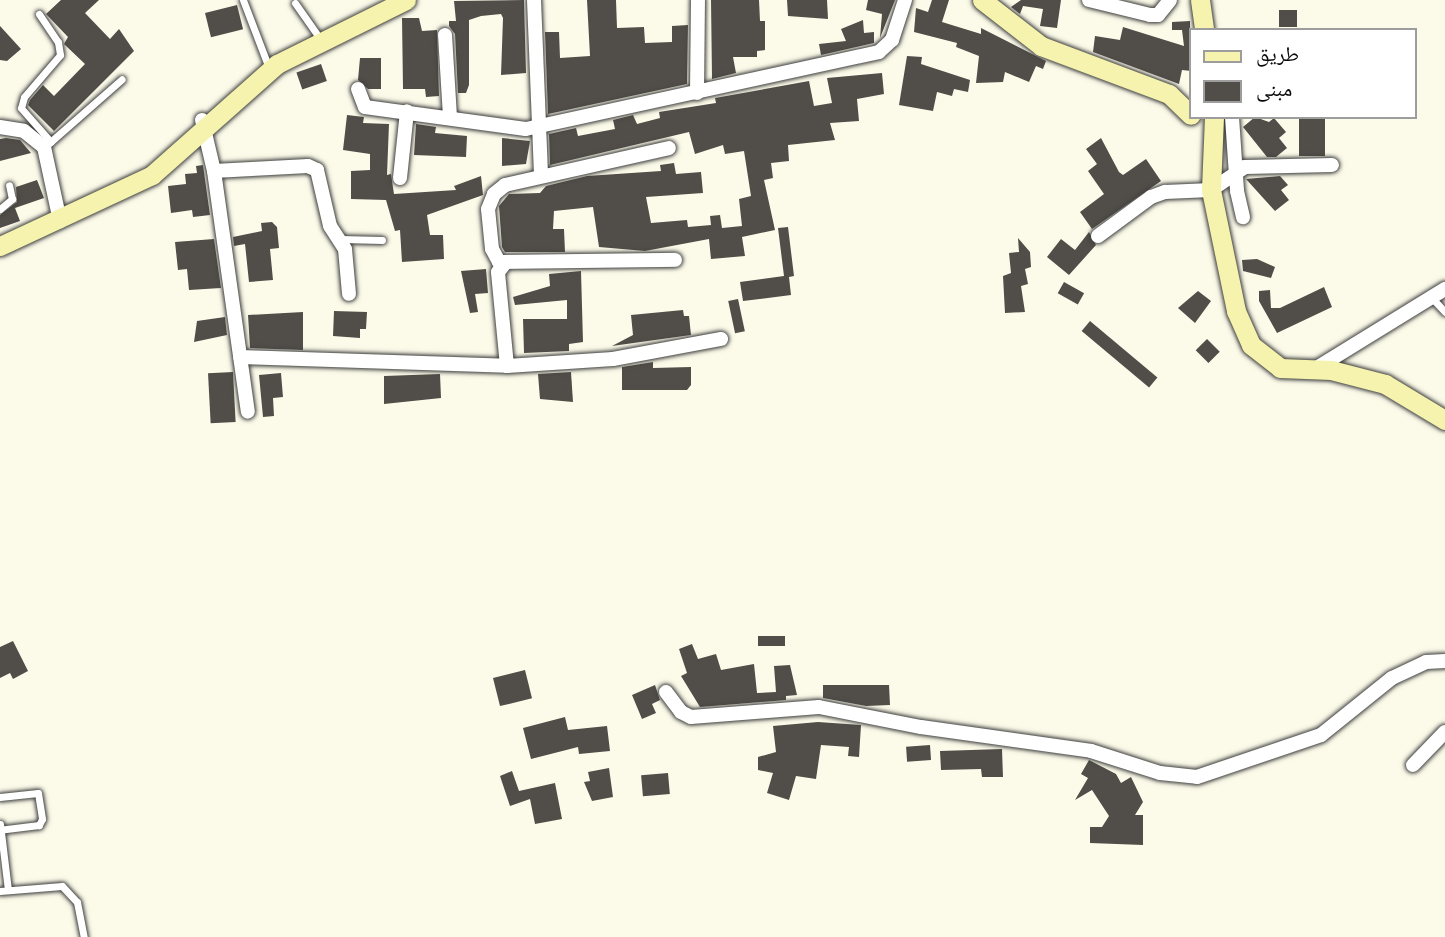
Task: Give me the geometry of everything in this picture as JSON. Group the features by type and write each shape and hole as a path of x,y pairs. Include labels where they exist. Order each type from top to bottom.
{"street":[{"path":"0,246 146,167 203,126 267,64 316,33 385,0"},
{"path":"267,64 406,0"},
{"path":"534,0 541,175"},
{"path":"697,93 698,0"},
{"path":"358,89 365,107 450,116 498,129 538,126 879,52 892,40 905,0"},
{"path":"982,0 1041,46 1168,94 1190,114"},
{"path":"1089,0 1150,15 1158,15 1170,0"},
{"path":"1200,0 1204,28"},
{"path":"445,35 450,116"},
{"path":"400,178 407,111"},
{"path":"1193,119 1236,310 1246,339 1272,365 1289,370 1315,369 1385,384 1445,420"},
{"path":"1211,191 1214,119"},
{"path":"1232,119 1236,173 1243,217"},
{"path":"2,124 48,144 58,216"},
{"path":"203,126 214,171 248,412"},
{"path":"669,148 505,185 490,202 492,249 499,262 675,260"},
{"path":"1098,236 1152,197 1166,192 1211,191 1236,173 1258,165 1332,165"},
{"path":"214,171 313,167 321,179 330,226 341,239 349,294"},
{"path":"0,237 58,216"},
{"path":"506,262 498,272 507,366"},
{"path":"1315,369 1445,289"},
{"path":"240,357 507,366 612,359 720,339"},
{"path":"666,692 681,712 691,717 819,706 921,727 1091,751 1160,773 1197,777 1321,735 1392,678 1426,662 1445,661"},
{"path":"1413,765 1445,732"}],"lane":[{"path":"243,0 267,64"},
{"path":"295,3 316,33"},
{"path":"39,15 58,42 60,55 24,97 21,108 48,144 122,79"},
{"path":"0,209 12,199 9,185"},
{"path":"341,239 382,240"},
{"path":"1432,298 1445,312"},
{"path":"0,797 38,793 42,818 37,825 0,830"},
{"path":"0,824 4,890 49,884 67,890 77,902 84,937"}],"building":[{"path":"61,0 99,0 85,13 110,39 119,29 134,51 54,131 28,105 30,100 43,85 54,96 85,64 64,44 68,37 46,14"},
{"path":"524,0 526,73 501,75 503,18 501,14 481,16 469,20 469,85 466,93 458,93 455,34 449,26 449,21 456,21 454,1"},
{"path":"587,0 616,0 617,28 644,27 645,43 672,42 672,26 688,25 687,84 548,114 545,32 559,32 560,58 590,56"},
{"path":"711,0 759,0 760,21 765,21 765,50 757,51 757,57 733,57 736,73 712,79"},
{"path":"787,0 827,0 828,19 788,16"},
{"path":"868,0 895,0 880,38 882,14 866,10"},
{"path":"932,0 949,0 942,22 981,34 981,28 1046,61 1043,69 1036,66 1029,82 1005,72 1003,82 976,83 979,56 956,47 957,43 914,32 916,8 928,12"},
{"path":"1021,0 1061,0 1057,28 1040,26 1043,9 1023,6 1020,14 1011,7"},
{"path":"237,5 243,29 211,37 205,13"},
{"path":"1279,10 1297,10 1297,27 1279,27"},
{"path":"402,18 419,18 422,31 437,30 439,96 426,97 425,89 403,89"},
{"path":"863,20 864,33 874,32 874,43 821,55 819,44 846,41 841,29"},
{"path":"1190,21 1190,71 1182,70 1179,84 1093,52 1095,36 1120,40 1123,27 1184,46 1182,30 1172,30 1172,22"},
{"path":"0,26 21,49 7,61 0,60"},
{"path":"907,56 922,57 921,64 970,80 968,92 954,89 952,96 937,92 933,111 899,105"},
{"path":"360,58 381,58 381,89 368,89 358,80"},
{"path":"321,64 327,81 302,89 296,72"},
{"path":"882,73 884,94 857,99 859,121 830,123 835,140 788,145 789,161 771,163 773,178 764,180 775,230 742,237 745,256 711,259 709,239 645,251 599,247 593,207 554,211 553,229 564,229 565,252 505,252 502,247 499,206 509,194 540,193 546,186 587,176 661,171 660,165 674,163 676,174 701,172 703,193 646,197 651,223 687,220 688,227 711,225 710,216 720,215 722,228 742,226 739,199 751,196 744,151 725,154 723,145 695,154 689,132 550,165 549,134 576,128 578,136 615,129 613,120 633,115 637,124 660,118 659,112 716,103 715,98 809,81 814,106 832,103 827,78"},
{"path":"347,115 364,117 363,123 389,124 387,175 391,174 394,194 456,190 454,186 481,176 483,195 427,215 430,235 443,235 444,259 402,262 400,230 395,231 386,200 351,199 351,171 370,170 370,154 343,150"},
{"path":"1253,119 1269,122 1275,119 1286,132 1279,138 1287,148 1276,157 1267,157 1243,127"},
{"path":"1299,119 1325,119 1325,156 1299,156"},
{"path":"416,124 436,127 435,133 467,136 466,157 414,155"},
{"path":"502,138 530,141 526,164 502,166"},
{"path":"1101,138 1123,175 1146,159 1161,181 1092,229 1080,212 1104,194 1088,171 1097,164 1086,149"},
{"path":"0,139 20,140 31,153 0,161"},
{"path":"203,165 210,215 193,217 192,210 171,213 168,186 186,184 185,174 197,173 196,166"},
{"path":"1280,176 1288,185 1281,190 1289,200 1275,211 1246,179"},
{"path":"37,180 44,198 15,208 20,221 0,228 0,215 17,202 16,187"},
{"path":"272,222 277,227 279,248 270,249 273,280 249,282 245,244 234,246 233,237 262,231 261,223"},
{"path":"788,227 794,276 789,277 791,295 743,301 740,282 784,276 778,228"},
{"path":"1089,232 1096,245 1069,275 1047,257 1061,239 1075,250"},
{"path":"1018,238 1030,252 1031,267 1025,269 1028,284 1021,286 1025,312 1005,313 1003,276 1011,273 1009,253 1019,252"},
{"path":"214,239 221,288 189,290 187,269 178,270 175,242"},
{"path":"1257,259 1275,267 1271,278 1243,271 1242,260"},
{"path":"486,269 488,293 475,294 478,312 470,313 461,271"},
{"path":"581,271 583,342 569,344 569,351 524,353 523,319 567,319 567,300 515,305 513,297 550,286 549,274"},
{"path":"1064,282 1084,293 1078,305 1058,293"},
{"path":"1324,287 1332,307 1277,333 1259,301 1259,291 1270,290 1271,308 1280,308"},
{"path":"1198,291 1211,301 1195,323 1178,308"},
{"path":"738,299 745,331 735,333 728,301"},
{"path":"683,310 684,316 689,316 691,335 612,346 633,335 631,315"},
{"path":"334,311 367,312 366,329 360,329 360,338 333,336"},
{"path":"303,312 303,350 250,348 248,315"},
{"path":"225,317 227,335 194,342 197,321"},
{"path":"1090,321 1157,378 1149,388 1082,331"},
{"path":"1207,339 1220,352 1208,363 1196,350"},
{"path":"653,362 653,368 691,367 691,385 687,390 622,390 622,367"},
{"path":"233,372 236,422 211,423 208,373"},
{"path":"571,372 573,402 540,399 538,374"},
{"path":"281,373 283,397 273,398 274,416 263,417 259,375"},
{"path":"440,374 441,398 384,404 384,376"},
{"path":"758,636 785,636 785,646 758,646"},
{"path":"13,641 28,671 13,679 10,673 0,678 0,647"},
{"path":"692,644 698,659 716,654 721,670 754,664 757,693 776,692 774,666 790,665 797,695 786,696 786,700 700,707 681,676 687,673 679,649"},
{"path":"525,670 532,698 500,706 493,678"},
{"path":"655,685 660,700 652,704 656,713 642,719 632,695"},
{"path":"823,685 889,685 890,705 866,706 823,698"},
{"path":"565,717 568,730 607,726 610,751 579,754 578,747 531,759 523,728"},
{"path":"818,722 861,725 859,757 848,756 849,747 821,745 816,779 796,776 789,800 767,793 773,773 758,770 758,757 776,752 773,726"},
{"path":"930,745 931,760 907,762 906,747"},
{"path":"1002,749 1003,777 982,777 981,769 941,770 940,751"},
{"path":"1089,760 1116,774 1121,783 1131,777 1143,802 1135,815 1143,815 1143,845 1090,843 1090,827 1102,827 1109,816 1092,790 1075,800 1088,778 1081,774"},
{"path":"609,768 613,797 592,801 584,782 590,781 588,772"},
{"path":"512,771 519,791 555,783 562,819 535,824 530,799 510,806 500,776"},
{"path":"668,773 670,794 643,796 641,775"}]}
